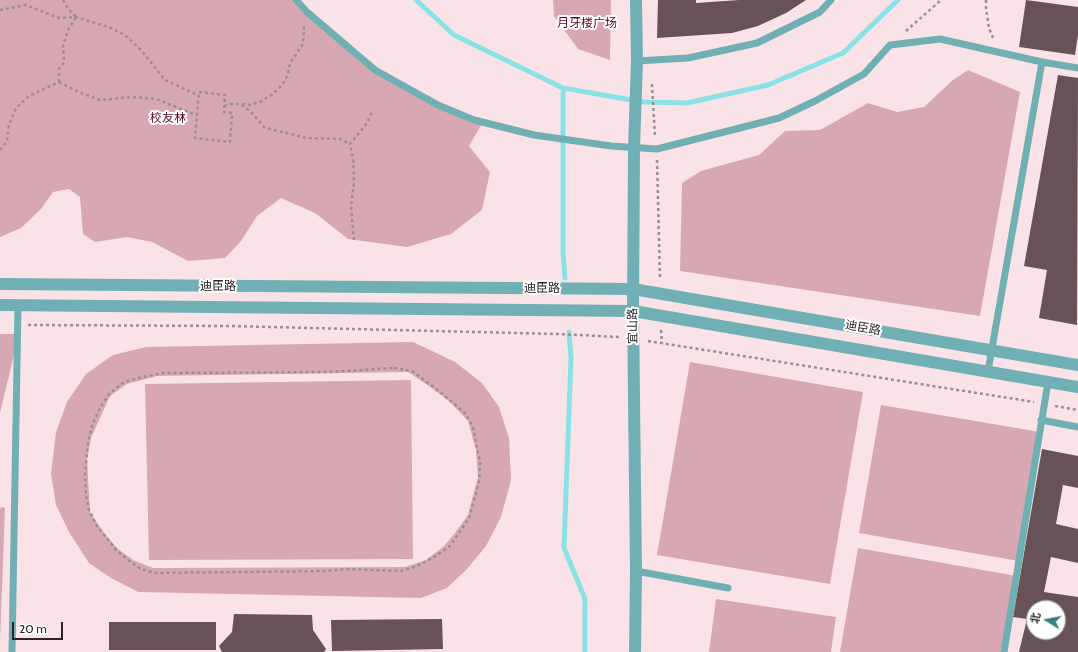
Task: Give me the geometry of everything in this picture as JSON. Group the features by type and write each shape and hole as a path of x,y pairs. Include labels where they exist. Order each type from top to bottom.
{"street":[{"name":"宜山路","path":"635,652 636,572 633,289 634,148 636,129 637,61 636,0"},
{"name":"迪臣路","path":"0,284 633,289 1078,365"},
{"name":"迪臣路","path":"0,304 633,311 1078,387"}],"lane":[{"path":"296,0 307,12 375,70 432,101 474,120 534,135 611,146 657,149 779,118 816,101 864,74 890,45 940,39 1042,62 1078,68"},
{"path":"637,61 688,58 757,43 820,12 831,0"},
{"path":"988,372 1042,62"},
{"path":"12,652 18,305"},
{"path":"1004,652 1048,382"},
{"path":"1041,420 1078,426"},
{"path":"636,572 728,588"}],"path":[{"path":"63,0 69,10 76,17"},
{"path":"890,45 942,0"},
{"path":"986,0 989,28 998,52"},
{"path":"0,10 26,5 60,18 76,17 111,28 125,35 141,50 165,80 198,95"},
{"path":"224,106 231,104 249,105 260,102 274,94 283,84 288,74 290,63 303,44 304,16 307,12"},
{"path":"59,82 59,69 64,62 63,46 68,30 76,17"},
{"path":"652,78 654,132 657,149 661,293"},
{"path":"59,82 100,100 133,97 156,99 196,115"},
{"path":"0,150 7,141 9,125 16,108 29,96 59,82"},
{"path":"199,92 225,95 224,106 224,112 232,113 230,142 195,138 199,92"},
{"path":"240,104 251,112 264,127 307,138 340,139 350,144"},
{"path":"354,240 351,207 354,182 353,158 350,144 367,122 372,112"},
{"path":"661,315 662,343"},
{"path":"18,324 230,326 558,334 634,339 1078,410"},
{"path":"394,368 412,371 465,413 473,427 480,463 479,482 469,518 449,547 417,566 401,571 345,569 327,571 156,573 141,569 116,550 97,526 89,510 86,496 86,459 92,426 100,408 110,393 124,382 163,373 330,372 394,368"}],"green space":[{"name":"校友林","path":"0,0 296,0 375,70 405,87 483,122 469,146 490,172 482,210 451,234 407,247 348,239 315,213 281,198 257,216 241,241 225,258 188,261 152,242 127,237 95,242 83,234 80,197 69,189 53,192 41,209 21,228 0,237"},
{"name":"月牙楼广场","path":"553,0 611,0 610,60 578,49 554,16"},
{"path":"968,70 1020,92 980,316 680,271 682,183 701,171 759,155 785,131 820,130 868,103 897,112 924,107 953,80"},
{"path":"0,334 19,334 0,413"},
{"path":"413,342 455,362 482,383 499,407 509,438 511,480 501,517 486,546 467,569 447,588 421,598 138,592 111,578 89,563 69,532 56,505 51,474 56,432 67,402 86,374 113,355 146,347","holes":["408,372 450,402 468,421 476,450 478,477 468,515 444,546 426,560 405,567 153,568 133,560 117,548 102,530 90,512 87,459 91,438 110,396 127,384 157,376"]},
{"path":"690,362 863,392 830,584 657,555"},
{"path":"411,380 413,559 149,560 145,384"},
{"path":"881,405 1040,432 1018,561 859,533"},
{"path":"1,507 5,508 0,642 0,510"},
{"path":"858,548 1017,576 1003,652 840,652"},
{"path":"716,599 836,617 831,652 709,652"}],"building":[{"path":"658,0 696,0 696,3 739,0 806,0 786,13 758,26 732,33 657,38"},
{"path":"1026,0 1078,7 1078,35 1075,55 1019,47"},
{"path":"1058,75 1078,78 1077,325 1039,318 1047,270 1024,266"},
{"path":"1042,449 1078,456 1078,488 1063,485 1056,524 1078,529 1078,563 1051,557 1044,592 1078,597 1078,652 1019,652 1026,623 1026,640 1066,640 1066,600 1026,600 1026,619 1013,617"},
{"path":"234,614 312,615 313,630 326,649 324,652 222,652 219,646 232,632"},
{"path":"442,619 443,649 332,651 331,620"},
{"path":"109,622 216,622 216,650 109,650"}],"waterway":[{"path":"416,0 454,35 563,88 643,102 687,103 768,85 843,53 898,0"},
{"path":"563,88 563,252 565,278"},
{"path":"569,332 571,358 564,548 585,599 585,652"}]}
